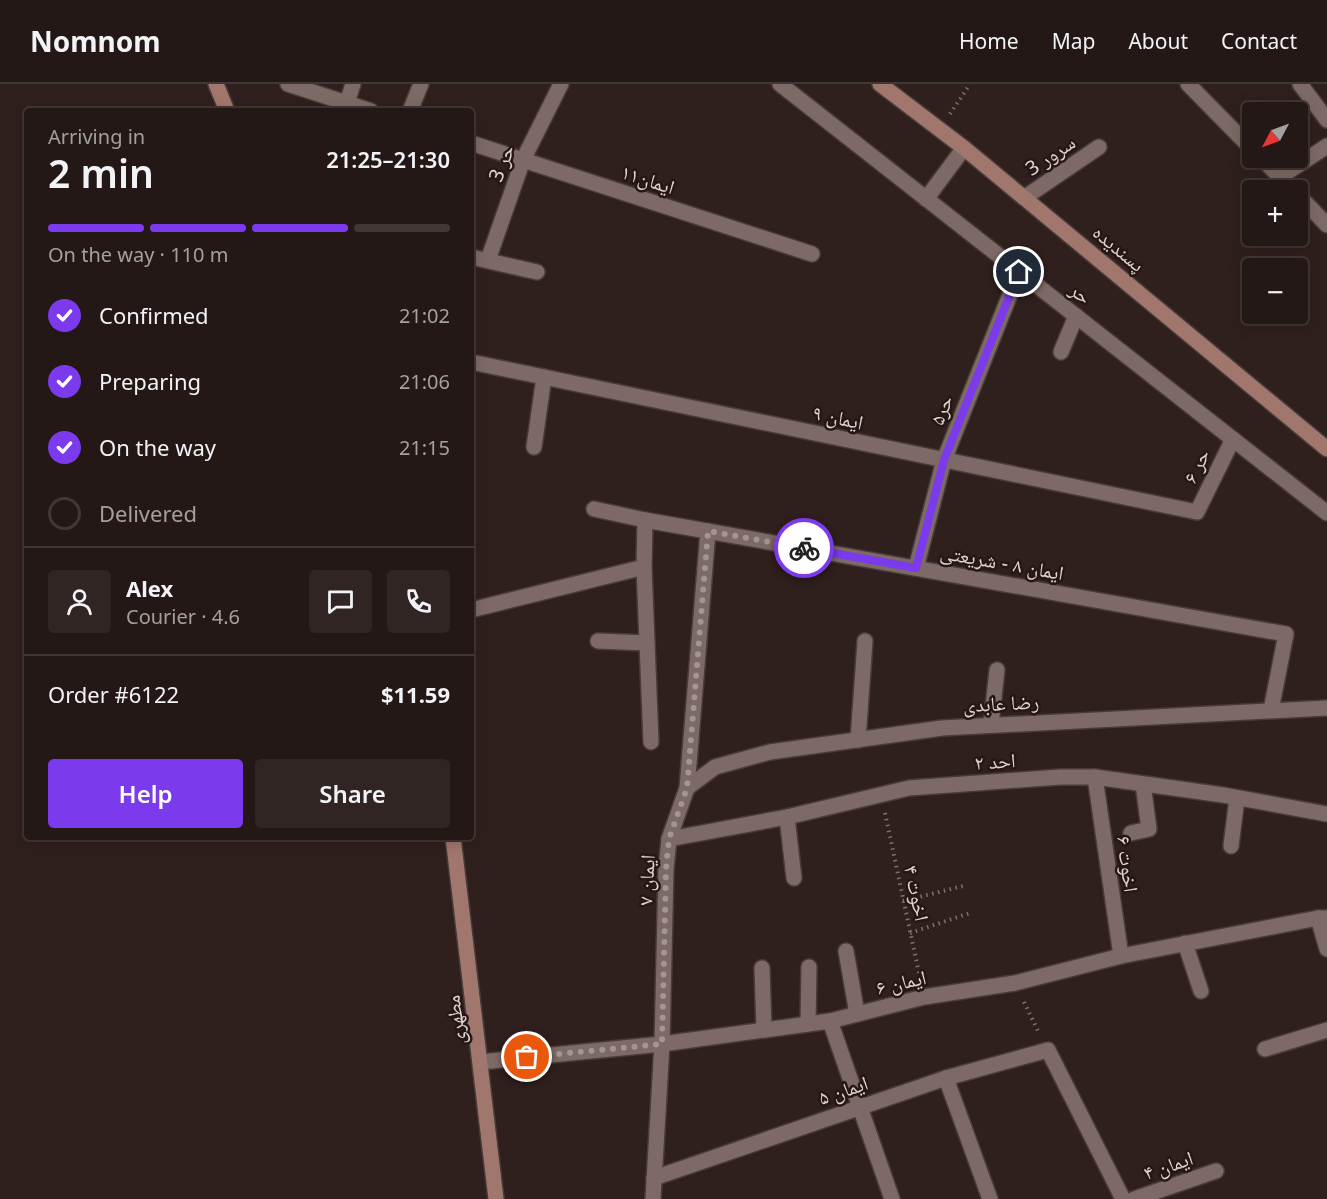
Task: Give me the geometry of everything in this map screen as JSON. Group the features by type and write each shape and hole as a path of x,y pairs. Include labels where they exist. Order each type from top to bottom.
{"street":[{"path":"216,84 226,108"},
{"path":"288,84 362,108"},
{"path":"347,103 353,84"},
{"path":"411,108 421,84"},
{"name":"حر 3","path":"488,260 523,160 561,84"},
{"name":"حر","path":"780,84 1327,513"},
{"name":"پسندیده","path":"880,84 964,148 1327,449"},
{"path":"1188,84 1242,139"},
{"path":"1300,84 1327,120"},
{"name":"ایمان۱۱","path":"474,144 812,254"},
{"path":"1280,177 1327,146"},
{"name":"سرور 3","path":"1024,198 1099,147"},
{"path":"926,199 964,148"},
{"path":"1271,168 1283,180"},
{"path":"1308,205 1327,225"},
{"path":"474,258 537,272"},
{"name":"حر۵","path":"916,568 944,460 1019,272"},
{"path":"1061,352 1076,316"},
{"name":"ایمان ۹","path":"474,363 1197,512"},
{"path":"534,447 544,377"},
{"name":"حر ۶","path":"1197,512 1233,439"},
{"name":"ایمان ۸ - شریعتی","path":"594,509 1286,634 1271,710"},
{"path":"645,520 644,567 651,742"},
{"name":"ایمان ۷","path":"653,1199 662,1044 666,869 669,839 687,788 708,531"},
{"path":"474,609 644,567"},
{"path":"598,641 647,643"},
{"path":"858,740 865,641"},
{"path":"991,725 997,670"},
{"name":"رضا عابدی","path":"687,788 715,767 770,752 942,728 1327,708"},
{"name":"احد ۲","path":"669,839 787,817 909,788 1060,777 1095,777 1327,814"},
{"name":"اخوت ۶","path":"1095,777 1120,956"},
{"path":"1131,833 1149,829 1143,784"},
{"path":"1231,846 1236,798"},
{"path":"787,817 794,878"},
{"name":"مطهری","path":"453,840 496,1199"},
{"path":"1322,918 1327,949"},
{"name":"ایمان ۶","path":"481,1062 662,1044 830,1021 924,997 1015,983 1120,956 1322,918"},
{"path":"1185,944 1201,991"},
{"path":"846,951 857,1014"},
{"path":"808,1024 809,966"},
{"path":"762,968 764,1030"},
{"path":"830,1021 892,1199"},
{"path":"1265,1049 1327,1033"},
{"path":"1048,1050 1123,1199"},
{"name":"ایمان ۵","path":"654,1178 946,1078 1048,1050"},
{"path":"946,1078 990,1199"},
{"name":"ایمان ۴","path":"1134,1199 1216,1171"}],"path":[{"path":"940,130 970,84"},
{"name":"اخوت ۴","path":"881,795 924,997"},
{"path":"903,901 963,886"},
{"path":"910,933 969,914"},
{"path":"1015,983 1048,1050"}],"way so far":[{"path":"527,1057 662,1044 666,869 669,839 687,788 708,531 804,548"}],"route":[{"path":"804,548 916,568 944,460 1019,272"}]}
